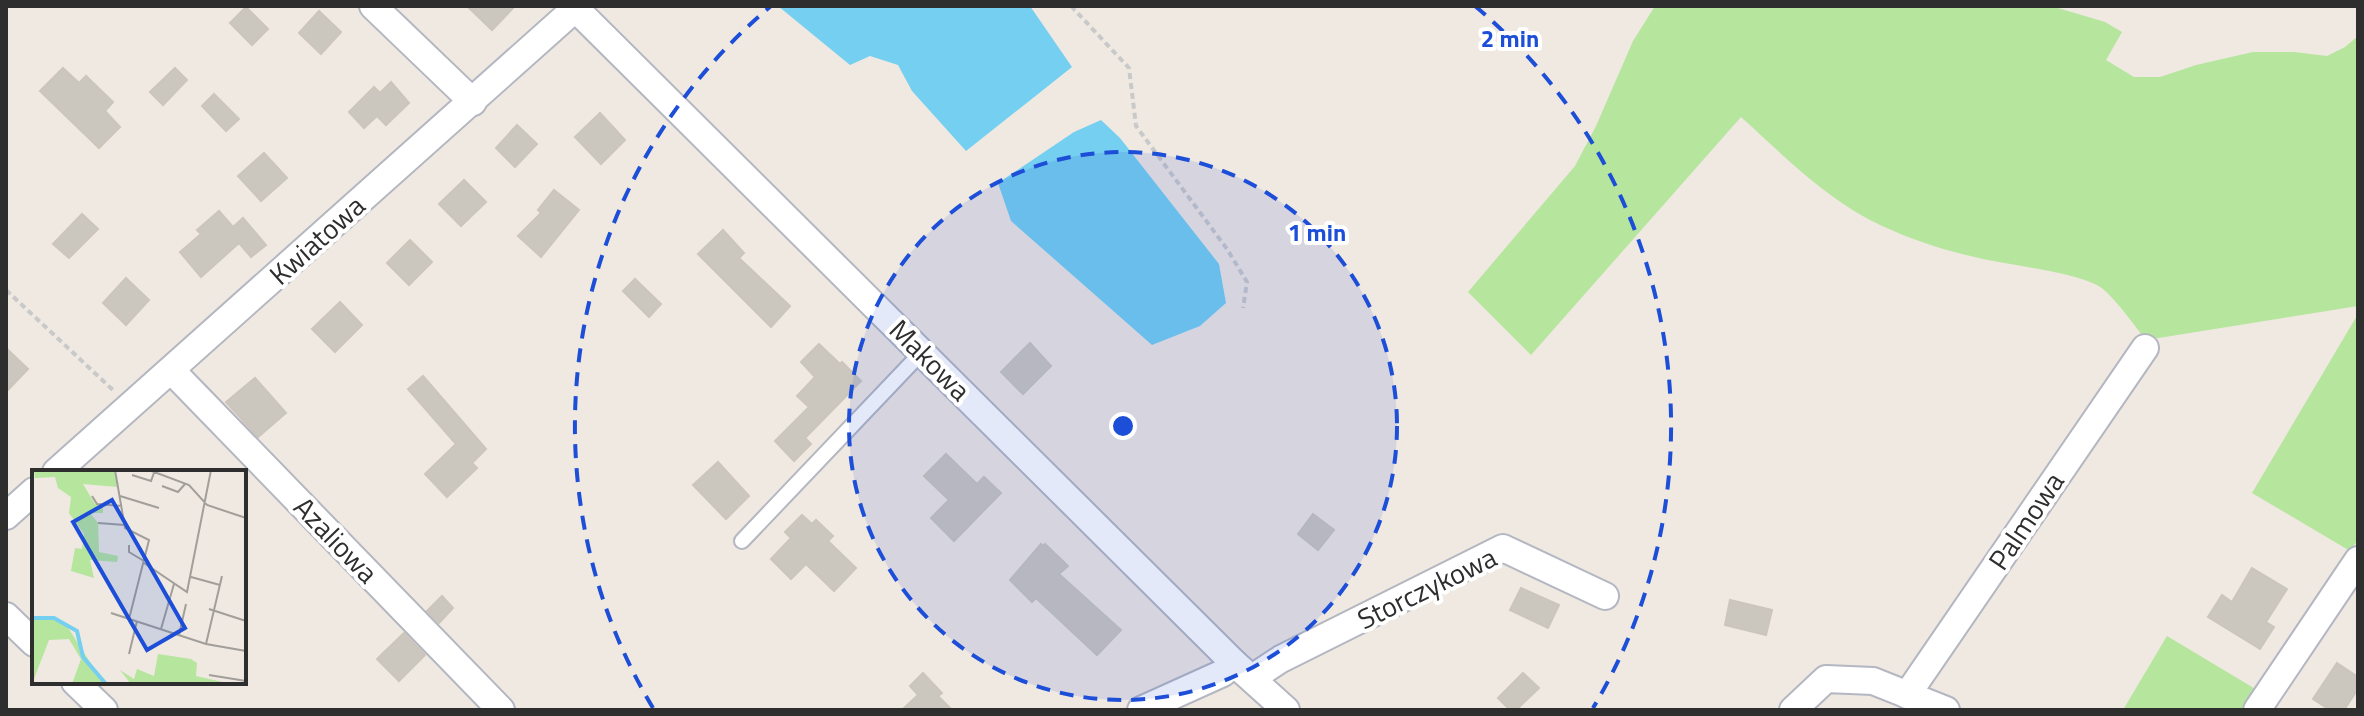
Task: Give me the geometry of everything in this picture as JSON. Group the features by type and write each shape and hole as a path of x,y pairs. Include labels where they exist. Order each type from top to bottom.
{"street":[{"path":"373,6 473,102"},
{"name":"Kwiatowa","path":"58,470 576,7"},
{"name":"Makowa","path":"576,7 1243,671 1286,710"},
{"name":"Palmowa","path":"1907,695 2145,348"},
{"name":"Azaliowa","path":"171,370 501,710"},
{"path":"6,516 32,493"},
{"name":"Storczykowa","path":"1141,710 1223,673 1243,671 1281,659 1503,548 1605,596"},
{"path":"2257,710 2358,560"},
{"path":"6,616 32,641"},
{"path":"1793,710 1826,679 1873,681 1946,710"},
{"path":"77,684 104,710"}],"lane":[{"path":"742,541 922,352"}],"path":[{"path":"1071,6 1129,68 1136,126 1227,249 1247,282 1243,308"},
{"path":"6,290 130,406"}],"green space":[{"path":"1655,6 2051,6 2105,22 2122,32 2106,60 2134,77 2160,77 2253,52 2327,56 2358,36 2358,306 2146,340 2115,301 2093,283 1951,251 1870,220 1818,185 1741,117 1531,355 1468,292 1575,166 1633,41"},
{"path":"2358,314 2358,540 2350,551 2252,493"},
{"path":"2167,636 2257,690 2243,710 2123,710"}],"water":[{"path":"778,6 1030,6 1072,67 966,151 912,91 898,65 870,56 850,65"},
{"path":"1101,120 1120,138 1219,264 1226,303 1200,326 1152,345 1011,221 998,183 1074,132"}],"building":[{"path":"467,6 515,6 492,30"},
{"path":"246,7 268,29 252,45 230,23"},
{"path":"319,11 341,32 321,54 299,33"},
{"path":"63,68 79,83 86,76 113,102 105,111 120,127 99,148 40,91"},
{"path":"175,68 187,80 163,105 150,92"},
{"path":"391,82 409,103 386,125 377,116 364,128 349,112 374,87 380,93"},
{"path":"214,94 239,119 226,131 202,106"},
{"path":"600,113 625,140 601,164 575,137"},
{"path":"517,125 537,144 515,167 496,148"},
{"path":"264,153 287,178 261,201 238,176"},
{"path":"464,180 486,202 461,226 439,204"},
{"path":"554,190 579,210 541,257 518,236 541,213 538,210"},
{"path":"219,211 233,227 243,218 266,245 251,257 239,243 201,277 180,252 201,234 197,230"},
{"path":"82,214 98,229 69,258 53,244"},
{"path":"723,230 744,253 739,258 790,306 771,327 698,254"},
{"path":"410,240 432,262 409,285 387,263"},
{"path":"126,278 149,300 126,325 103,303"},
{"path":"635,279 661,304 649,317 623,291"},
{"path":"340,302 362,325 335,352 312,329"},
{"path":"1030,343 1051,366 1023,394 1001,372"},
{"path":"819,344 861,381 805,438 811,444 794,461 775,441 809,407 797,396 815,377 801,362"},
{"path":"6,348 28,369 6,392"},
{"path":"423,376 486,449 472,463 477,468 447,497 425,474 456,444 408,389"},
{"path":"255,378 286,413 258,437 226,402"},
{"path":"946,454 977,484 984,477 1001,493 954,541 931,518 949,500 924,476"},
{"path":"718,462 749,496 726,519 693,485"},
{"path":"1313,514 1334,530 1318,550 1298,534"},
{"path":"802,515 812,524 816,520 833,536 828,541 856,568 834,591 806,564 791,579 771,559 791,538 785,532"},
{"path":"1041,544 1045,544 1068,566 1059,574 1121,630 1097,655 1036,598 1032,602 1010,580"},
{"path":"2252,568 2287,589 2266,622 2274,627 2260,649 2208,617 2222,595 2232,602"},
{"path":"1521,588 1559,605 1548,628 1510,610"},
{"path":"442,596 453,608 439,623 427,611"},
{"path":"1730,600 1772,610 1766,635 1725,625"},
{"path":"404,633 425,655 399,681 377,659"},
{"path":"2337,663 2358,677 2358,689 2344,710 2330,710 2313,699"},
{"path":"923,673 942,693 938,696 952,710 902,710 918,695 910,686"},
{"path":"1523,673 1539,688 1516,710 1510,710 1498,698"}]}
